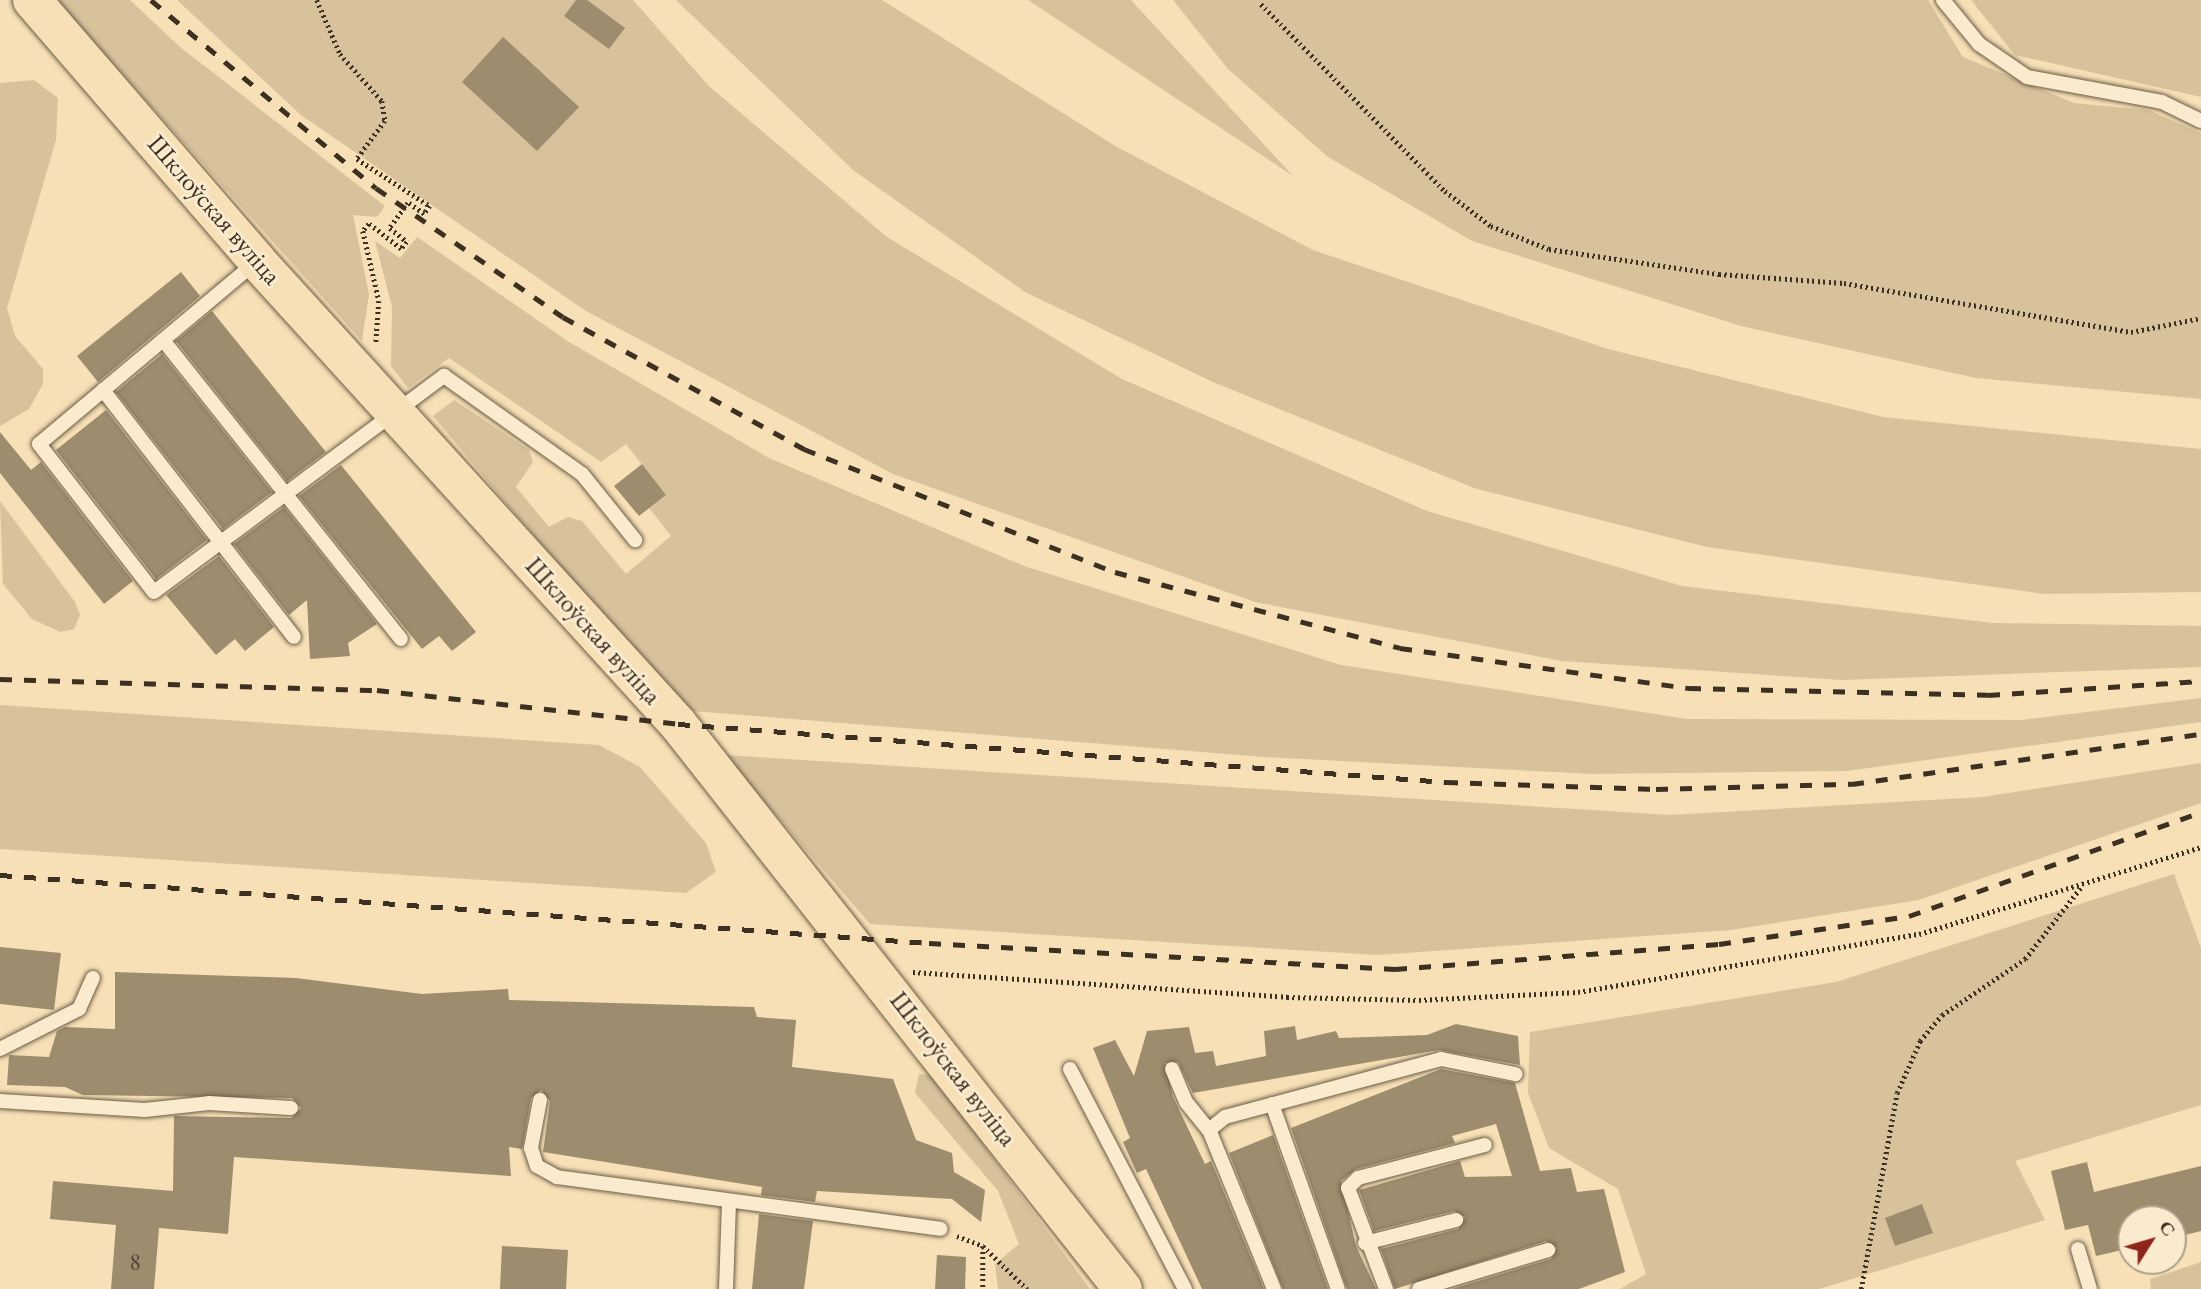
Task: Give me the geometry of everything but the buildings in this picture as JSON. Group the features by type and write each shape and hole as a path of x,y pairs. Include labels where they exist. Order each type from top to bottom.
{"main road":[{"name":"Шклоўская вуліца","path":"33,0 257,261 678,724 877,971 1123,1289"}],"lane":[{"path":"1943,0 1979,44 2027,76 2162,102 2201,121"},
{"path":"257,261 39,444 154,592 392,411 444,376 582,474 635,540"},
{"path":"163,340 401,639"},
{"path":"103,390 223,540 294,637"},
{"path":"0,1049 79,1009 93,978"},
{"path":"1209,1130 1225,1117 1441,1059 1514,1074"},
{"path":"1070,1069 1185,1289"},
{"path":"1172,1069 1186,1102 1209,1130 1274,1289"},
{"path":"540,1100 531,1148 537,1166 557,1177 940,1229"},
{"path":"0,1101 145,1110 209,1103 291,1108"},
{"path":"1272,1104 1338,1289"},
{"path":"1386,1289 1364,1242 1348,1188 1358,1178 1485,1145"},
{"path":"726,1289 729,1201"},
{"path":"1364,1242 1456,1220"},
{"path":"2078,1249 2090,1289"},
{"path":"1419,1289 1548,1250"}],"path":[{"path":"317,0 340,54 382,101 385,121 357,159 430,206 424,214 408,203 390,228 407,242 401,249 369,224 363,231 379,301 376,349 361,375"},
{"path":"1261,4 1445,191 1491,226 1549,249 1719,274 1844,283 2131,332 2201,318"},
{"path":"877,971 1287,996 1419,1000 1578,992 1919,934 2081,887 2201,847"},
{"path":"1861,1289 1896,1093 1920,1041 1942,1015 2025,959 2081,887"},
{"path":"940,1229 983,1246 1027,1289"},
{"path":"983,1246 983,1289"}],"shaded area":[{"path":"56,0 130,0 180,47 385,206 377,217 353,215 369,294 362,341"},
{"path":"177,0 633,0 709,86 887,237 1122,379 1427,511 1682,586 1993,623 2201,626 2201,667 1842,680 1562,661 1255,602 893,474 586,311 301,115"},
{"path":"676,0 882,0 1117,147 1313,250 1608,349 1883,417 2201,449 2201,592 2044,594 1707,547 1474,488 1215,383 1025,292 853,170"},
{"path":"1028,0 1131,0 1293,176"},
{"path":"1173,0 1928,0 1963,57 2074,103 2148,110 2201,133 2201,399 1976,378 1741,326 1472,241 1328,157 1228,69"},
{"path":"1971,0 2201,0 2201,97 2015,55"},
{"path":"34,80 58,98 56,140 7,308 15,336 43,369 43,384 29,409 0,426 0,83"},
{"path":"417,237 569,342 769,458 1024,566 1341,665 1687,719 2021,720 2201,698 2201,722 1847,771 1592,774 1264,757 680,710 433,416 454,400 529,450 533,462 516,487 549,527 568,517 582,521 626,574 671,536 649,508 666,495 626,444 601,462 449,358 408,388 391,366 392,307 375,241 400,258"},
{"path":"0,501 75,602 80,615 74,629 60,632 32,619 3,584"},
{"path":"0,705 599,745 640,767 706,843 716,872 686,893 0,849"},
{"path":"724,755 1670,815 1983,797 2201,763 2201,803 1919,900 1731,930 1377,955 870,924"},
{"path":"2174,874 2201,948 2201,1105 2015,1161 2045,1220 1819,1289 1620,1289 1646,1274 1618,1189 1549,1148 1528,1093 1530,1032 1836,982"},
{"path":"919,1074 932,1075 1090,1289 998,1289 995,1264 1019,1244 998,1191 915,1093"},
{"path":"2201,1262 2201,1289 2151,1289 2150,1279 2162,1275 2187,1275 2187,1267"}],"railway":[{"path":"151,0 376,188 563,317 804,449 1115,572 1400,648 1689,688 1988,695 2201,681"},
{"path":"0,679 377,690 678,724 1446,782 1656,789 1852,784 2201,734"},
{"path":"0,875 929,943 1395,969 1719,944 1909,916 2201,812"}]}
